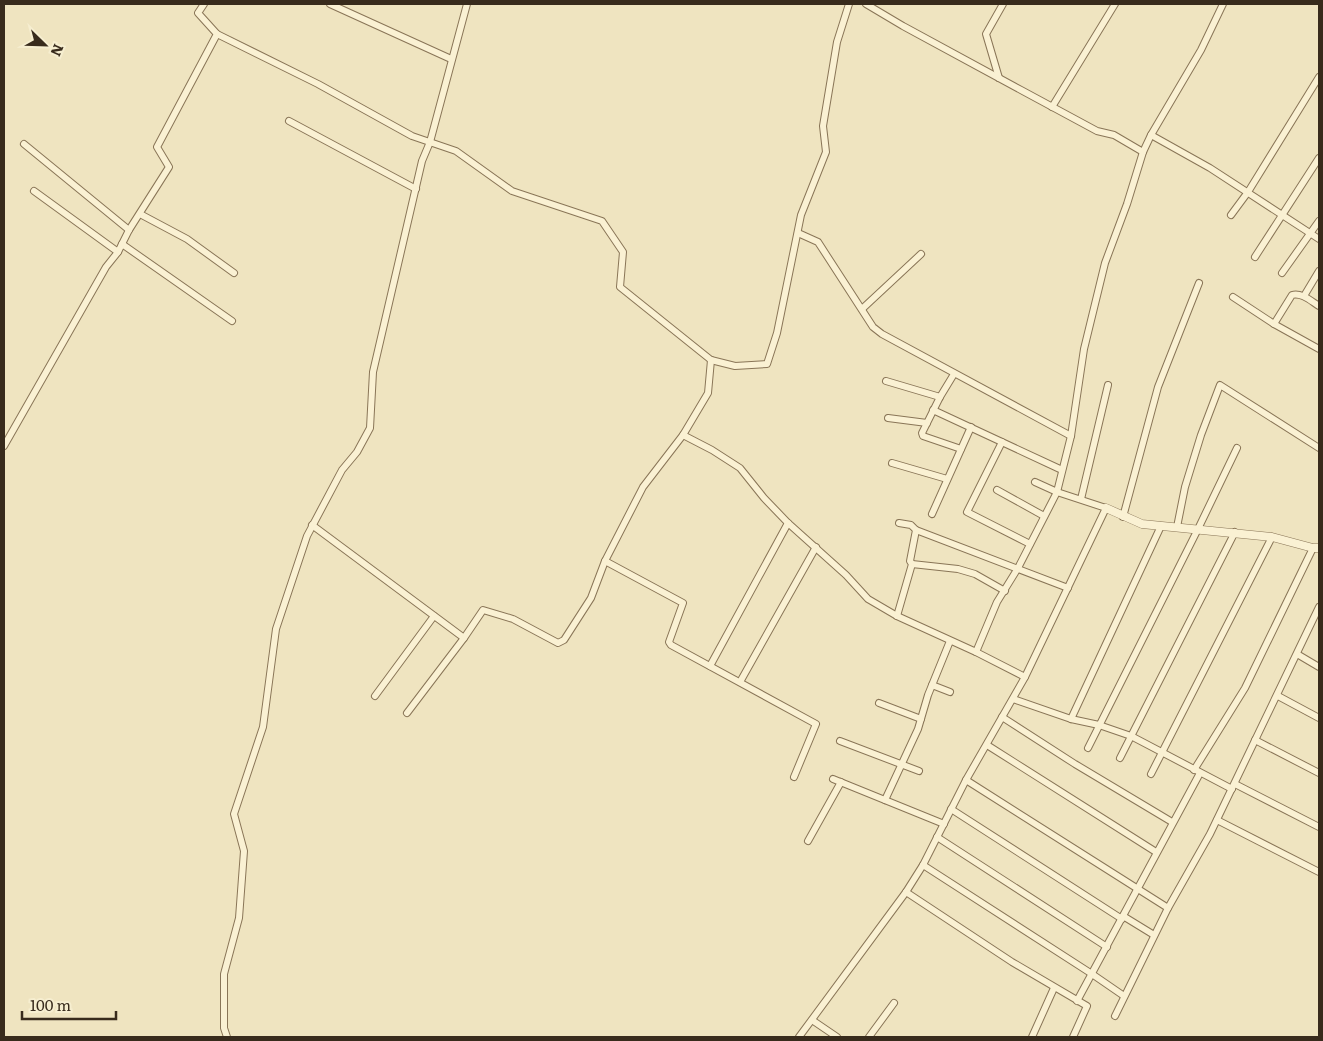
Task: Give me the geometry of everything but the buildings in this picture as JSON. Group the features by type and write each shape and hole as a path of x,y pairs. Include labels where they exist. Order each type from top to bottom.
{"street":[{"path":"204,4 198,12 218,34 318,84 412,136 456,151 512,191 602,221 623,252 620,287 711,360 735,366 767,364 777,333 801,215 826,152 822,126 837,42 850,4"},
{"path":"330,4 451,59"},
{"path":"227,1037 224,1028 224,974 239,918 244,851 234,814 263,727 276,629 312,525 342,470 357,452 370,428 374,372 422,161 430,142 467,4"},
{"path":"866,4 1052,107 1097,131 1114,136 1143,152"},
{"path":"999,78 986,34 1003,4"},
{"path":"1052,107 1115,4"},
{"path":"976,652 997,602 1018,568 1057,492 1071,436 1084,349 1105,263 1127,204 1143,152 1201,50 1222,4"},
{"path":"4,446 106,267 118,252 129,230 169,167 157,147 218,34"},
{"path":"1231,215 1248,192 1319,77"},
{"path":"289,121 416,189"},
{"path":"1151,135 1210,168 1319,239"},
{"path":"24,144 129,230"},
{"path":"1255,258 1319,158"},
{"path":"34,191 118,252"},
{"path":"140,214 187,240 234,273"},
{"path":"1282,273 1319,221"},
{"path":"798,233 818,242 872,327 877,331 1071,436"},
{"path":"122,244 232,321"},
{"path":"862,309 921,254"},
{"path":"1304,296 1319,271"},
{"path":"1123,517 1158,387 1199,283"},
{"path":"1274,324 1292,295 1304,296 1319,306"},
{"path":"1233,297 1274,324 1319,349"},
{"path":"407,713 483,610 514,619 558,642 564,640 591,598 605,561 643,486 683,435 708,393 711,360"},
{"path":"954,374 922,432 924,436 961,449"},
{"path":"886,381 940,397"},
{"path":"1080,499 1108,385"},
{"path":"1177,527 1185,487 1201,435 1220,386 1319,448"},
{"path":"933,410 1062,470"},
{"path":"888,418 926,423"},
{"path":"932,514 971,427"},
{"path":"683,435 712,450 740,468 764,498 788,523 846,575 868,599 897,616 976,652 1025,678"},
{"path":"1002,442 967,512 1030,544"},
{"path":"1088,748 1198,529 1236,448"},
{"path":"892,463 947,479"},
{"path":"1035,482 1057,492 1106,508 1142,524 1272,537 1316,548 1245,688 1197,771 1138,890 1077,1000"},
{"path":"997,490 1044,516"},
{"path":"799,1037 906,892 923,865 966,780 1025,678 1106,508"},
{"path":"710,666 788,523"},
{"path":"898,523 911,525 916,530 1068,588"},
{"path":"312,525 464,638"},
{"path":"1071,719 1161,526"},
{"path":"897,616 912,564 910,561 916,530"},
{"path":"1120,758 1235,532"},
{"path":"1151,774 1272,537"},
{"path":"740,682 816,547"},
{"path":"605,561 683,604 669,644 816,724 794,777"},
{"path":"912,564 958,569 975,574 1005,591"},
{"path":"1115,1016 1168,908 1217,820 1319,607"},
{"path":"375,696 434,616"},
{"path":"885,800 918,729 932,685 950,641"},
{"path":"1297,654 1319,667"},
{"path":"932,685 950,692"},
{"path":"1278,696 1319,718"},
{"path":"1014,699 1071,719 1098,725 1131,736 1197,771 1319,827"},
{"path":"879,703 921,718"},
{"path":"1002,716 1075,764 1172,822"},
{"path":"1255,740 1319,773"},
{"path":"840,741 919,771"},
{"path":"986,745 1156,852"},
{"path":"833,779 944,824"},
{"path":"966,780 1168,908"},
{"path":"808,840 841,782"},
{"path":"951,809 1154,935"},
{"path":"1217,820 1319,872"},
{"path":"937,837 1106,947"},
{"path":"923,865 1124,996"},
{"path":"906,892 1054,988 1088,1007 1073,1037"},
{"path":"1032,1037 1054,988"},
{"path":"869,1037 894,1003"},
{"path":"812,1020 837,1037"}]}
